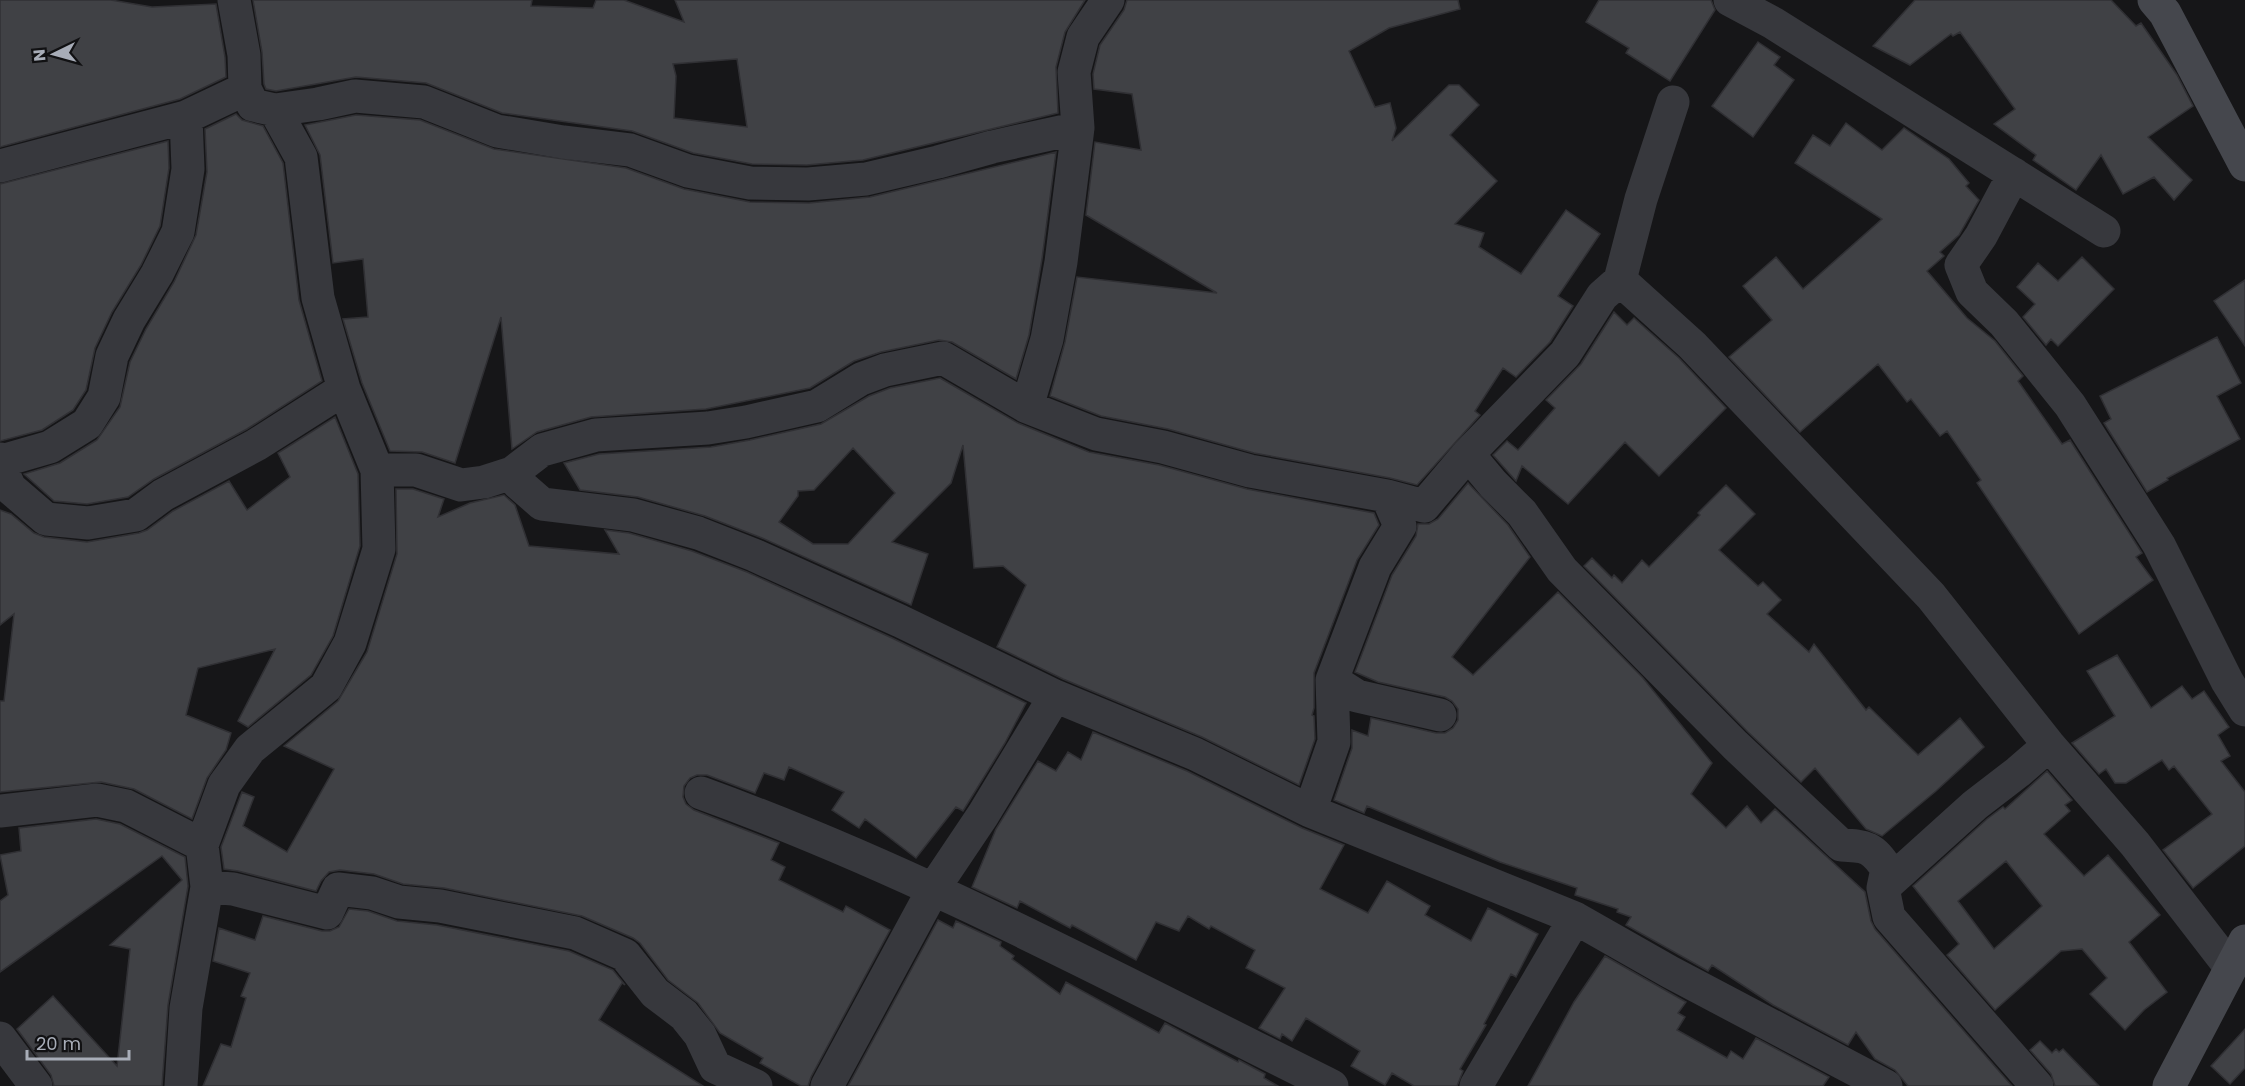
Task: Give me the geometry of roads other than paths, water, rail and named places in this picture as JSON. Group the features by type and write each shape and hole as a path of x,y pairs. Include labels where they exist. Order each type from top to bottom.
{"main road":[{"path":"2159,4 2245,165"},
{"path":"2169,1086 2238,954"}],"street":[{"path":"234,0 244,55 245,89 253,105 275,110 355,96 424,102 497,131 630,150 688,171 750,183 808,184 866,179 1078,128"},
{"path":"1027,407 1047,339 1061,262 1078,128 1074,72 1083,37 1108,0"},
{"path":"1730,0 1773,23 2104,231"},
{"path":"0,166 186,117 245,89"},
{"path":"377,470 416,470 461,485 484,482 512,473 542,450 596,435 708,428 746,422 818,406 861,379 885,370 943,358 1027,407 1096,434 1163,447 1250,471 1387,496 1424,506 1468,454 1565,354 1602,296 1620,280 1641,199 1673,102"},
{"path":"181,1086 186,1008 207,886 202,845 224,785 250,749 326,687 350,643 379,549 377,470 344,389 318,298 301,156 275,110"},
{"path":"186,117 188,169 178,232 116,347 104,397 87,424 60,441 50,447 2,460 4,477 10,488 45,519 88,523 136,515 163,495 256,445 344,389"},
{"path":"2014,174 1981,236 1961,265 1972,292 2004,323 2070,405 2159,545 2227,681 2245,710"},
{"path":"1620,280 1692,345 1931,596 2049,745 2135,843 2238,954"},
{"path":"1468,454 1493,484 1522,513 1562,570 1735,745 1841,845 1860,846 1876,852 1887,869 1883,888 1889,917 2037,1086"},
{"path":"512,473 518,483 542,504 633,514 698,533 745,551 900,621 1055,696 1195,754 1311,811 1575,918 1670,972 1886,1086"},
{"path":"1311,811 1334,742 1332,680 1375,567 1400,526 1387,496"},
{"path":"1332,680 1357,696 1440,715"},
{"path":"827,1086 934,888 983,815 1055,696"},
{"path":"1883,888 1975,805 2049,745"},
{"path":"700,793 775,820 934,888 1332,1086"},
{"path":"0,811 97,800 126,806 202,845"},
{"path":"207,886 233,889 327,913 338,889 372,893 399,902 440,906 575,933 625,955 655,993 684,1015 700,1035 715,1067 756,1086"},
{"path":"1476,1086 1575,918"},
{"path":"0,1038 36,1086"}]}
